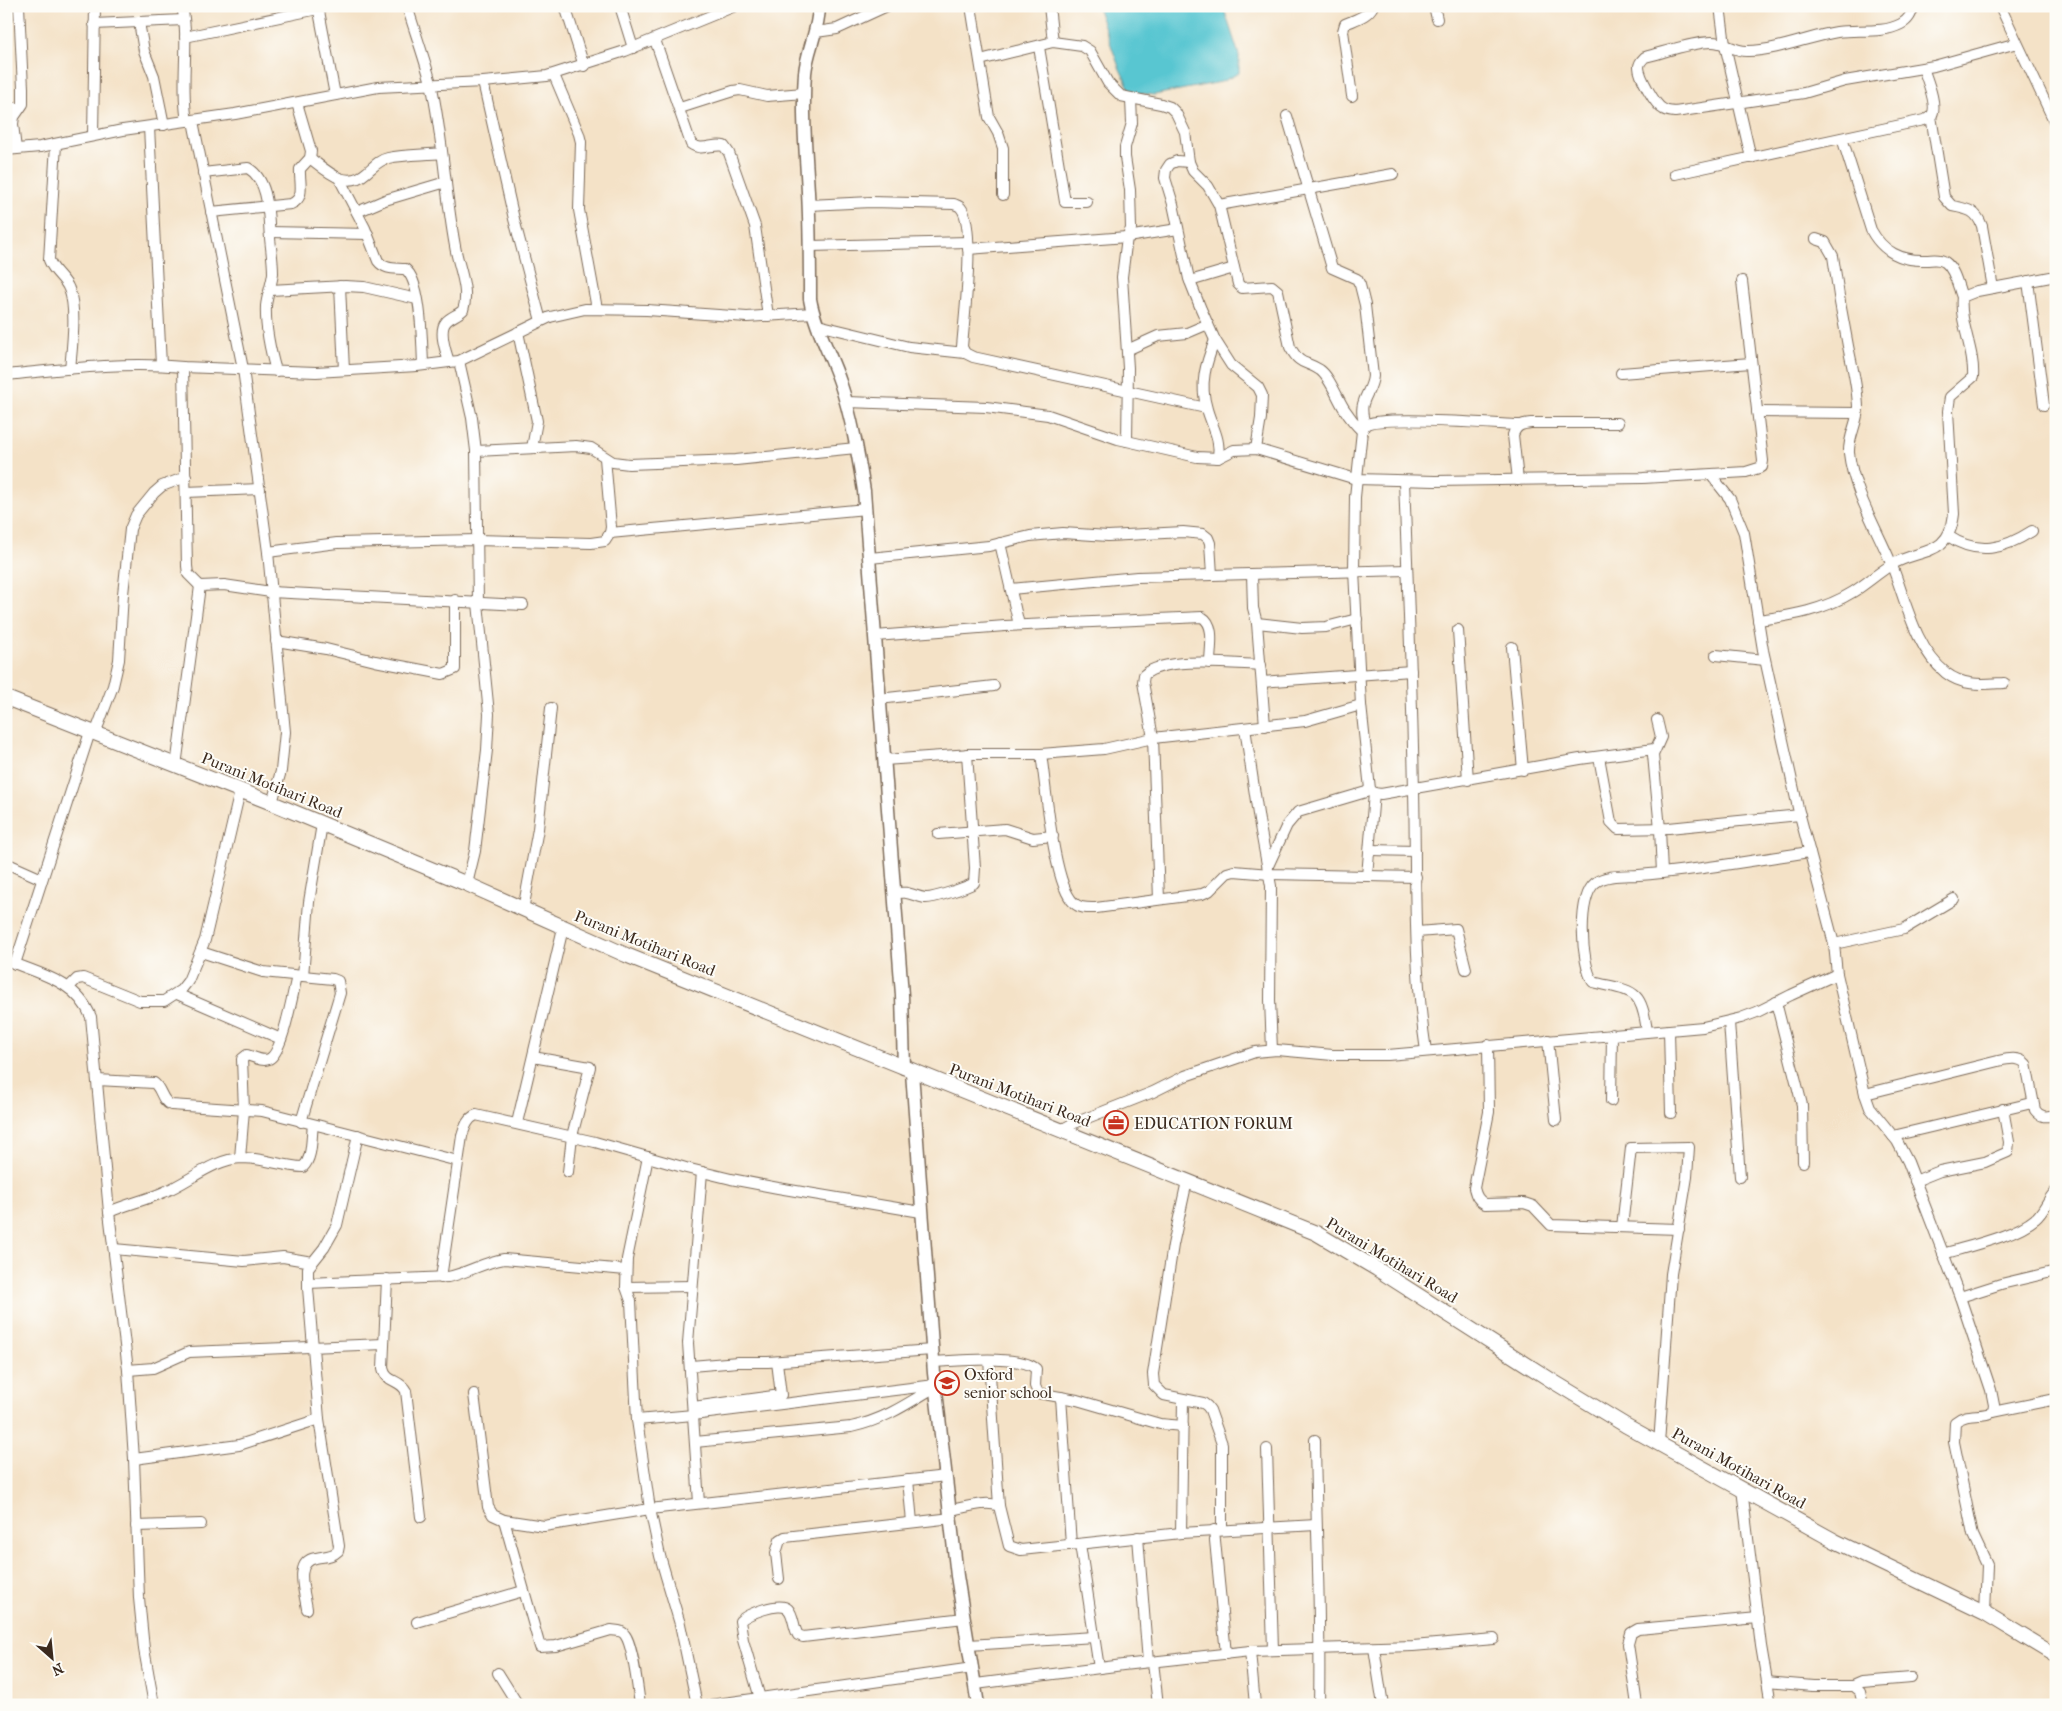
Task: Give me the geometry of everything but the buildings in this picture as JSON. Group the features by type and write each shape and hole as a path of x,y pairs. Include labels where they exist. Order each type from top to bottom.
{"main road":[{"name":"Purani Motihari Road","path":"6,698 272,803 466,884 564,928 1331,1241 1578,1397 1659,1444 1835,1541 1985,1613 2056,1656"}],"street":[{"path":"19,6 24,88 22,104 14,117 11,149 56,144 93,136 297,103 378,87 525,80 554,75 655,40 735,6"},
{"path":"93,136 95,6"},
{"path":"182,6 185,37 183,87 203,173 243,369 268,552 285,732 281,771 272,803"},
{"path":"407,6 431,84 454,245 465,295 463,310 446,322 443,327 444,346 454,361 472,418 476,451 478,603 489,714 475,851 466,884"},
{"path":"565,6 584,66"},
{"path":"620,6 633,48"},
{"path":"819,6 816,32 808,56 804,94 809,205 810,299 847,402 866,509 894,894 932,1356 957,1576 978,1705"},
{"path":"816,32 837,29 887,6"},
{"path":"971,6 989,117 998,133 1003,148 1003,195"},
{"path":"1049,6 1053,42"},
{"path":"1352,96 1343,31 1345,24 1364,16 1370,12 1373,6"},
{"path":"1434,6 1437,19"},
{"path":"1720,6 1725,45 1751,158"},
{"path":"1914,6 1911,16 1903,23 1883,29 1839,32 1779,47 1749,51 1739,51 1711,42 1645,57 1640,61 1639,67 1643,79 1660,108 1675,112 1804,93 1845,81 1923,68 2016,43"},
{"path":"2000,6 2056,126"},
{"path":"185,37 318,7 335,95"},
{"path":"94,24 184,20"},
{"path":"139,22 144,51 154,76 164,125"},
{"path":"655,40 692,144 700,148 718,144 724,146 729,153 755,226 768,316"},
{"path":"980,60 1039,47 1053,42 1082,46 1090,51 1114,90 1121,96 1170,107 1176,113 1185,132 1189,162 1193,171 1208,186 1219,205 1238,284 1242,288 1272,286 1278,290 1290,347 1301,362 1320,370 1326,376 1346,412 1363,428"},
{"path":"1039,47 1064,202 1087,202"},
{"path":"1676,174 1924,120 1931,116 1934,111 1933,101 1923,68"},
{"path":"554,75 581,142 578,210 597,309"},
{"path":"483,82 514,219 541,321"},
{"path":"680,108 740,90 767,96 804,94"},
{"path":"1126,441 1127,350 1122,277 1127,237 1131,228 1132,208 1125,147 1132,123 1131,99"},
{"path":"211,212 296,202 300,196 300,169 310,158 311,151 297,103"},
{"path":"6,108 19,108"},
{"path":"1287,116 1332,268 1357,279 1363,293 1373,376 1372,387 1362,411 1363,428 1356,480 1354,571 1361,705 1368,784 1372,791 1371,850 1367,876"},
{"path":"1931,116 1944,197 1952,206 1967,208 1979,217 1993,288"},
{"path":"150,127 161,365"},
{"path":"1758,620 1802,613 1834,603 1856,591 1892,564 1930,551 1948,536 1952,527 1954,514 1948,411 1950,397 1973,377 1972,352 1961,306 1962,298 1954,276 1944,261 1914,259 1895,255 1882,247 1876,240 1871,230 1842,138"},
{"path":"56,144 49,260 55,272 67,284 71,294 73,336 70,369"},
{"path":"340,180 357,178 364,175 378,161 388,158 442,153"},
{"path":"310,158 340,180 382,266 405,269 409,272 414,283 417,299 423,366"},
{"path":"1189,162 1177,161 1170,164 1166,170 1165,178 1190,281 1215,340 1231,365 1258,387 1262,395 1261,418 1256,449"},
{"path":"203,173 248,168 254,171 259,179 268,206 273,270 266,305 270,348 276,371"},
{"path":"1219,205 1393,174"},
{"path":"357,212 385,200 446,182"},
{"path":"809,205 871,202 954,204 960,207 964,215 968,245 962,346 965,353"},
{"path":"810,246 968,245 1127,237 1178,229"},
{"path":"270,232 368,234"},
{"path":"1816,239 1825,242 1833,256 1856,391 1857,413 1850,442 1852,465 1857,484 1892,564 1912,621 1939,667 1956,680 1983,684 2004,683"},
{"path":"1190,281 1234,268"},
{"path":"1962,298 1967,294 2056,276"},
{"path":"2028,281 2044,405"},
{"path":"847,402 986,407 1048,415 1126,441 1197,457 1218,458 1234,450 1256,449 1356,480 1518,480 1711,475 1746,472 1762,467 1763,461 1742,282"},
{"path":"270,290 340,286 364,287 417,299"},
{"path":"340,286 344,370"},
{"path":"6,375 70,369 161,365 183,368 316,372 423,366 454,361 541,321 571,311 597,309 647,310 738,317 768,316 816,319 909,347 965,353 972,357 1206,408"},
{"path":"1127,350 1158,336 1187,333 1208,324"},
{"path":"518,332 537,421 532,448"},
{"path":"1215,340 1206,365 1203,382 1206,408 1219,440 1218,458"},
{"path":"1621,373 1751,363"},
{"path":"183,368 188,574 200,586 224,585 271,592 523,605"},
{"path":"1757,412 1857,413"},
{"path":"1363,428 1375,421 1519,425 1531,423 1618,423"},
{"path":"1518,480 1513,435 1519,425"},
{"path":"476,451 576,446 591,448 613,462 629,464 736,460 856,448"},
{"path":"268,552 337,543 476,540 591,543 604,541 610,534 611,526 605,458"},
{"path":"1711,475 1724,491 1740,520 1747,546 1765,660 1800,815 1834,944 1837,974 1865,1094 1875,1116 1893,1136 1908,1162 1960,1297 1992,1390 1993,1412"},
{"path":"154,1705 144,1649 139,1598 134,1459 128,1370 109,1212 91,1017 86,1005 69,987 50,977 11,962 42,879 92,733 113,686 119,660 123,594 130,529 136,515 154,493 170,482 186,477"},
{"path":"1404,481 1411,671 1419,1001 1426,1051"},
{"path":"186,492 260,489"},
{"path":"610,534 866,509"},
{"path":"1948,536 1965,546 1993,548 2010,543 2032,531"},
{"path":"870,558 989,546 1030,536 1063,534 1108,536 1194,532 1202,534 1210,543 1212,575"},
{"path":"1000,543 1019,625"},
{"path":"1011,589 1138,577 1407,570"},
{"path":"1252,574 1253,608 1257,623 1265,726"},
{"path":"176,766 200,586"},
{"path":"276,642 326,649 443,674 455,669 455,600"},
{"path":"875,636 1019,625 1202,617 1207,620 1210,626 1210,662"},
{"path":"1257,623 1302,628 1326,627 1357,619"},
{"path":"1458,630 1468,780"},
{"path":"1512,648 1523,770"},
{"path":"1716,655 1765,660"},
{"path":"1159,899 1153,738 1144,688 1144,675 1150,670 1164,666 1210,662 1261,665"},
{"path":"1262,682 1411,671"},
{"path":"879,699 994,686"},
{"path":"884,760 967,754 1041,754 1115,748 1153,738 1305,721 1361,705"},
{"path":"523,910 539,822 550,708"},
{"path":"1657,720 1661,737 1658,746 1654,750 1653,762 1660,828 1662,873"},
{"path":"1245,728 1259,821 1269,870 1272,1050"},
{"path":"1269,870 1287,825 1298,812 1366,792 1414,789 1599,756 1654,750"},
{"path":"894,894 902,892 926,898 934,897 974,883 976,877 967,754"},
{"path":"1041,754 1062,882 1069,898 1075,905 1083,908 1096,908 1202,894 1209,891 1227,873 1234,871 1269,870 1416,877"},
{"path":"1599,756 1614,827 1625,830 1660,828 1800,815"},
{"path":"69,987 77,979 83,978 126,996 154,1002 164,1001 177,994 188,981 201,952 240,790"},
{"path":"240,1158 244,1110 242,1059 247,1055 262,1060 270,1059 275,1054 281,1039 300,976 311,885 322,824"},
{"path":"938,834 1004,829 1033,838 1053,836"},
{"path":"1371,850 1415,851"},
{"path":"1648,1031 1644,1009 1635,994 1624,989 1593,982 1589,976 1583,941 1583,925 1589,890 1595,883 1611,877 1662,873 1810,852"},
{"path":"6,863 42,879"},
{"path":"1834,944 1904,929 1954,899"},
{"path":"517,1123 564,928"},
{"path":"1417,932 1456,929 1466,969"},
{"path":"201,952 263,972 338,981 340,993 301,1122"},
{"path":"1061,1130 1210,1066 1255,1052 1272,1050 1357,1056 1703,1027 1729,1022 1757,1012 1837,974"},
{"path":"177,994 281,1039"},
{"path":"1776,1002 1802,1105 1803,1162"},
{"path":"1729,1022 1740,1177"},
{"path":"1669,1030 1671,1113"},
{"path":"1611,1101 1612,1034"},
{"path":"1548,1040 1556,1120"},
{"path":"1488,1045 1489,1112 1475,1179 1474,1188 1476,1196 1485,1204 1524,1203 1533,1206 1551,1225 1679,1229"},
{"path":"533,1057 590,1067 572,1136 568,1172"},
{"path":"1865,1094 1998,1061 2017,1059 2022,1060 2026,1064 2032,1103 2039,1115 2044,1117 2056,1115"},
{"path":"97,1080 154,1084 158,1086 166,1103 171,1105 262,1111 458,1162"},
{"path":"1893,1136 2032,1103"},
{"path":"1915,1182 1940,1171 1984,1162 2008,1152 2009,1142 2003,1109"},
{"path":"441,1278 462,1136 471,1118 476,1115 572,1136 702,1172 778,1188 921,1212"},
{"path":"109,1212 163,1193 216,1164 240,1158 268,1160 303,1167 307,1163 309,1156 313,1125"},
{"path":"307,1609 302,1572 303,1564 307,1559 335,1554 339,1546 319,1419 308,1268 324,1248 337,1225 358,1136"},
{"path":"1622,1227 1631,1148 1689,1147 1687,1177 1671,1274 1659,1444"},
{"path":"648,1157 626,1270 626,1287 631,1301 637,1420 650,1509 660,1556 678,1617 698,1705"},
{"path":"699,1503 688,1334 702,1172"},
{"path":"1187,1181 1173,1245 1153,1374 1154,1385 1164,1395 1207,1406 1222,1444 1218,1530 1226,1654"},
{"path":"1944,1254 1991,1239 2027,1224 2041,1214 2056,1191"},
{"path":"114,1249 236,1260 283,1257 312,1262"},
{"path":"308,1283 441,1278 460,1274 493,1261 504,1260 626,1270"},
{"path":"1960,1297 2001,1284 2056,1271"},
{"path":"387,1279 384,1375 403,1386 406,1391 421,1517"},
{"path":"626,1287 692,1286"},
{"path":"128,1370 153,1368 189,1352 384,1344"},
{"path":"691,1366 738,1362 932,1356 1008,1360 1030,1364 1036,1369 1035,1386 1038,1393 1061,1397 1160,1424 1183,1426"},
{"path":"989,1360 999,1506 1009,1546 1015,1549 1031,1549 1181,1533 1316,1525"},
{"path":"637,1420 781,1395 777,1362"},
{"path":"693,1411 935,1386"},
{"path":"695,1442 851,1427 888,1415 935,1386"},
{"path":"474,1394 485,1497 493,1515 504,1520 544,1526 650,1509 946,1476"},
{"path":"1061,1397 1076,1544 1099,1668"},
{"path":"1181,1533 1183,1399"},
{"path":"1985,1613 1987,1565 1973,1535 1954,1442 1955,1422 1967,1415 1986,1415 2056,1399"},
{"path":"134,1459 239,1445 319,1419"},
{"path":"1315,1440 1320,1705"},
{"path":"1267,1449 1273,1650"},
{"path":"908,1480 912,1522"},
{"path":"1742,1489 1771,1705"},
{"path":"779,1579 776,1560 777,1546 780,1540 785,1537 912,1522 951,1514 984,1504 999,1506"},
{"path":"504,1520 540,1647 556,1646 611,1630 624,1633 630,1646 640,1705"},
{"path":"136,1526 201,1524"},
{"path":"1138,1538 1150,1662 1158,1705"},
{"path":"418,1622 523,1591"},
{"path":"760,1698 740,1621 754,1613 778,1606 785,1607 790,1610 798,1635 803,1636 964,1618"},
{"path":"1637,1705 1628,1644 1631,1633 1638,1629 1758,1618"},
{"path":"969,1645 1094,1637"},
{"path":"976,1684 1250,1651 1374,1648 1494,1639"},
{"path":"1374,1648 1383,1705"},
{"path":"1250,1651 1255,1705"},
{"path":"710,1705 973,1668"},
{"path":"498,1673 518,1705"},
{"path":"1767,1682 1813,1686 1853,1686 1862,1682 1912,1678"},
{"path":"1853,1686 1860,1692 1863,1705"}],"water":[{"path":"1100,6 1223,6 1239,55 1239,73 1221,82 1154,95 1131,92 1119,67 1099,12"}],"place":[{"name":"EDUCATION FORUM","path":"1116,1123"},
{"name":"Oxford senior school","path":"947,1383"}]}
